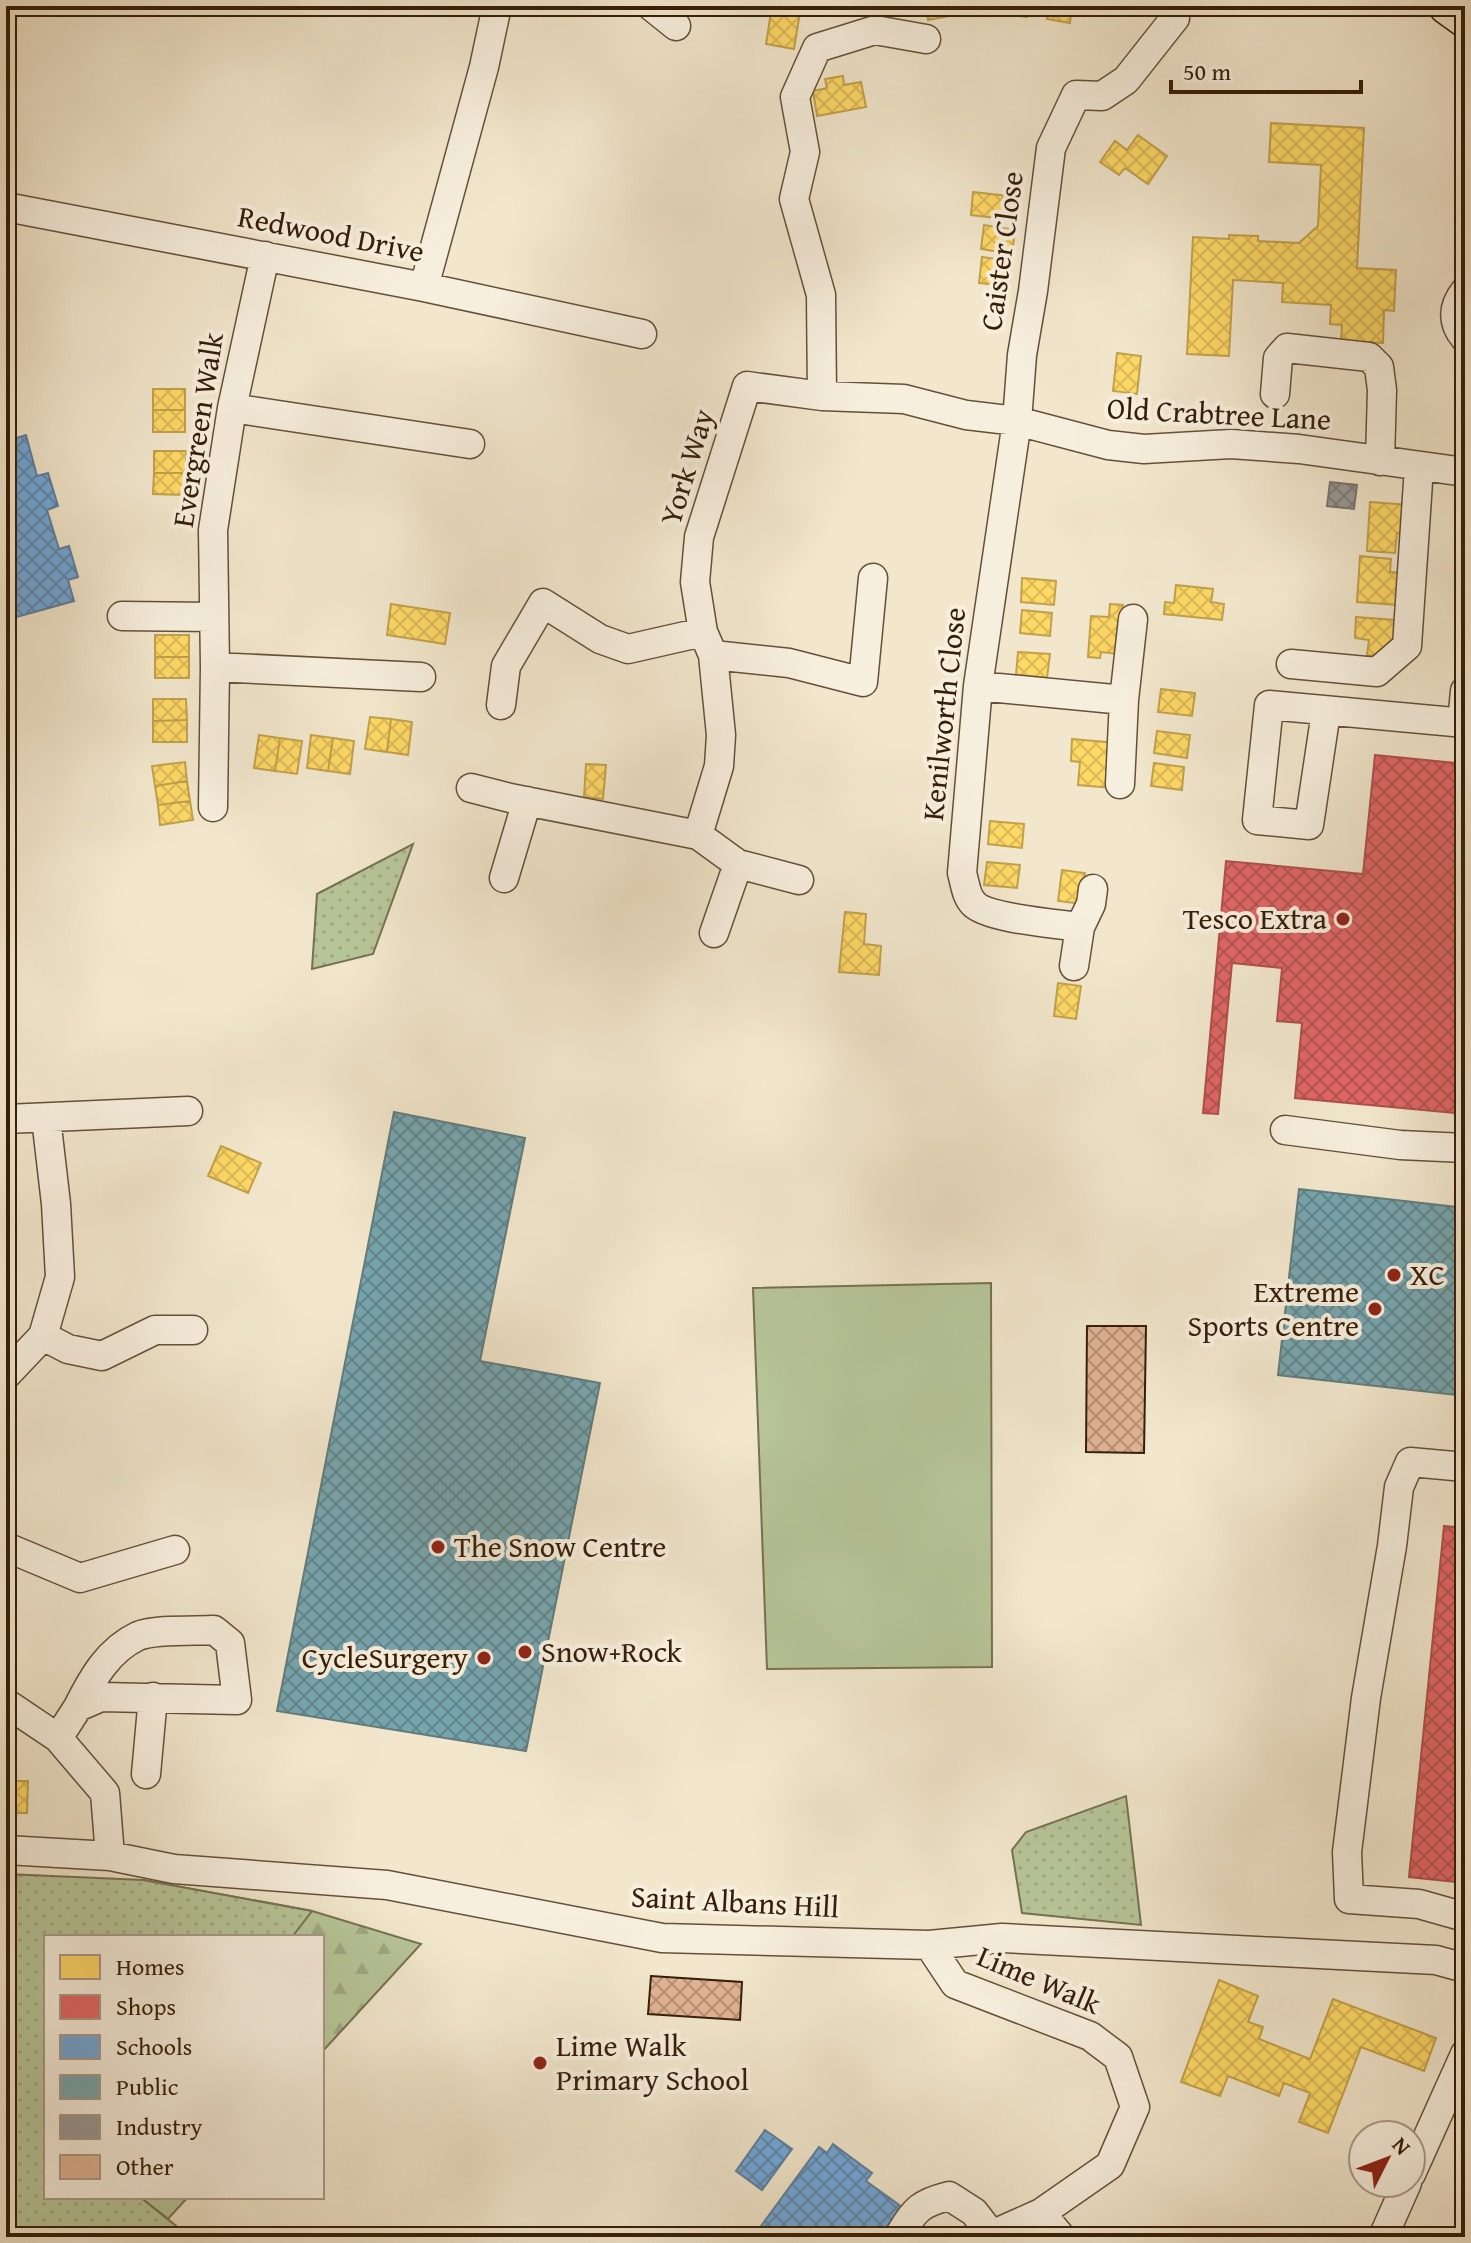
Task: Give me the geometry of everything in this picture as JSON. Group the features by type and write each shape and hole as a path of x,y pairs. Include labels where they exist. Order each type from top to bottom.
{"main road":[{"path":"1447,6 1465,19"}],"street":[{"path":"651,6 676,26"},
{"path":"424,287 484,67 491,8"},
{"name":"Caister Close","path":"1017,421 1022,355 1051,148 1076,95 1102,96 1126,80 1175,18"},
{"path":"822,396 821,295 794,199 805,152 795,97 817,48 875,30 926,39"},
{"name":"Redwood Drive","path":"6,207 424,287 642,334"},
{"name":"Evergreen Walk","path":"213,807 213,530 232,408 265,256"},
{"path":"1465,291 1457,302 1455,321 1465,338"},
{"path":"1275,394 1278,358 1287,348 1369,357 1379,367 1382,390 1380,461"},
{"name":"York Way","path":"698,835 719,766 721,735 708,643 695,582 699,537 737,380 822,396 904,399 966,415 1017,421"},
{"path":"232,408 470,444"},
{"name":"Old Crabtree Lane","path":"1017,421 1108,445 1144,449 1231,444 1299,449 1465,472"},
{"name":"Kenilworth Close","path":"1017,421 978,686 962,873 968,894 980,910 1080,927"},
{"path":"1291,664 1377,672 1407,646 1419,467"},
{"path":"501,705 506,666 543,603 600,639 628,649 708,643 863,682 873,578"},
{"path":"122,616 214,617"},
{"path":"1120,784 1124,700 1133,619"},
{"path":"215,667 421,677"},
{"path":"978,686 1124,700"},
{"path":"1326,712 1463,723 1465,691"},
{"path":"471,788 698,835 738,864 799,880"},
{"path":"504,878 527,801"},
{"path":"714,933 738,864"},
{"path":"1074,966 1080,927 1091,904 1093,889"},
{"path":"6,1119 188,1111"},
{"path":"6,1375 43,1336 60,1277 56,1204 46,1118"},
{"path":"1285,1130 1400,1145 1465,1148"},
{"path":"43,1336 68,1349 102,1356 155,1330 193,1330"},
{"path":"1465,1467 1410,1462 1399,1487 1366,1698 1347,1852 1349,1899 1419,1904 1465,1917"},
{"path":"6,1547 80,1578 175,1550"},
{"path":"58,1738 92,1678 115,1651 140,1635 214,1630 230,1643 237,1700 101,1697 78,1707"},
{"path":"146,1774 153,1697"},
{"path":"6,1703 58,1738 105,1793 110,1856"},
{"name":"Saint Albans Hill","path":"6,1850 110,1856 174,1869 387,1885 662,1938 929,1945 1002,1938 1436,1960 1465,1968"},
{"name":"Lime Walk","path":"929,1945 955,1984 1090,2036 1118,2057 1135,2107 1110,2165 1041,2213 989,2236"},
{"path":"1427,2138 1465,2054"},
{"path":"898,2237 913,2214 928,2201 949,2196 974,2212 989,2236"},
{"path":"1383,2237 1400,2199"},
{"path":"1041,2213 1061,2237"}],"green space":[{"path":"413,844 373,954 312,969 317,894"},
{"path":"991,1283 992,1667 767,1669 753,1288"},
{"path":"1126,1796 1141,1925 1022,1913 1012,1850 1026,1832"},
{"path":"6,1874 143,1880 312,1911 294,1935 44,1935 44,2199 142,2199 190,2237 6,2237"},
{"path":"143,1880 312,1911 421,1944 324,2050 324,1935 52,1935"},
{"path":"143,2199 186,2199 168,2219"}],"building: Homes":[{"path":"772,6 801,6 794,49 766,44"},
{"path":"926,6 964,6 965,13 928,20"},
{"path":"1006,6 1028,6 1027,17 1005,14"},
{"path":"1049,6 1072,6 1070,23 1047,19"},
{"path":"843,76 844,85 861,82 866,107 817,116 813,91 827,88 825,79"},
{"path":"1271,123 1364,128 1357,268 1396,270 1394,311 1384,310 1383,343 1341,341 1342,325 1330,324 1331,305 1282,302 1283,283 1233,280 1229,356 1187,354 1193,237 1229,239 1229,235 1258,236 1258,241 1299,243 1318,226 1321,165 1269,162"},
{"path":"1138,135 1167,156 1148,184 1125,168 1119,175 1100,162 1115,141 1127,150"},
{"path":"973,192 1017,197 1014,220 971,215"},
{"path":"984,225 1015,230 1012,254 981,249"},
{"path":"982,257 1012,261 1009,286 979,283"},
{"path":"1117,353 1141,356 1137,394 1113,391"},
{"path":"153,389 185,389 185,410 153,410"},
{"path":"153,410 185,410 185,432 153,432"},
{"path":"154,451 186,451 186,473 154,473"},
{"path":"154,473 186,473 185,495 153,494"},
{"path":"1370,502 1410,505 1408,534 1397,533 1395,553 1367,551"},
{"path":"1360,556 1391,559 1390,572 1401,573 1398,605 1357,602"},
{"path":"1022,578 1056,581 1054,605 1021,602"},
{"path":"1176,585 1213,589 1211,602 1224,604 1222,620 1164,614 1165,602 1174,603"},
{"path":"391,604 450,613 445,644 387,635"},
{"path":"1110,604 1123,605 1119,654 1101,652 1100,658 1088,657 1091,616 1109,617"},
{"path":"1022,610 1052,613 1050,636 1020,633"},
{"path":"1356,617 1395,620 1393,656 1367,655 1369,640 1355,638"},
{"path":"155,635 189,635 189,657 155,657"},
{"path":"1018,652 1050,654 1047,678 1016,675"},
{"path":"155,657 189,657 189,678 155,678"},
{"path":"1161,689 1195,693 1192,716 1158,712"},
{"path":"153,699 186,699 187,720 153,721"},
{"path":"370,717 391,719 387,752 365,749"},
{"path":"391,719 412,722 408,755 387,752"},
{"path":"187,720 187,742 153,742 153,721"},
{"path":"1157,731 1190,735 1187,758 1154,753"},
{"path":"259,735 280,738 275,771 254,768"},
{"path":"311,735 333,738 328,771 307,768"},
{"path":"280,738 302,741 297,774 275,771"},
{"path":"333,738 354,741 350,774 328,771"},
{"path":"1072,739 1117,743 1113,788 1078,785 1080,762 1071,761"},
{"path":"185,762 187,781 155,786 152,766"},
{"path":"1154,763 1184,767 1182,790 1151,786"},
{"path":"586,764 606,765 603,799 584,797"},
{"path":"187,781 190,801 158,805 155,786"},
{"path":"190,801 193,820 160,825 158,805"},
{"path":"990,821 1024,824 1022,848 988,844"},
{"path":"987,862 1020,865 1017,888 984,885"},
{"path":"1062,870 1085,873 1082,904 1058,901"},
{"path":"845,912 866,914 864,944 881,946 879,975 839,972"},
{"path":"1058,983 1081,986 1076,1019 1054,1016"},
{"path":"221,1146 261,1163 248,1193 208,1176"},
{"path":"6,1781 28,1781 27,1813 6,1813"},
{"path":"1219,1980 1258,1996 1248,2022 1263,2027 1259,2039 1310,2059 1333,1999 1436,2038 1424,2071 1361,2047 1328,2133 1299,2122 1310,2093 1284,2083 1279,2096 1228,2076 1220,2096 1181,2082"}],"building: Shops":[{"name":"Tesco Extra","path":"1375,755 1465,764 1465,1114 1295,1098 1302,1023 1277,1021 1282,968 1232,963 1218,1114 1203,1113 1226,861 1363,874"},
{"path":"1444,1526 1465,1528 1465,1883 1409,1877"}],"building: Schools":[{"path":"26,435 37,476 48,473 58,506 47,510 59,549 69,546 78,577 68,580 74,601 6,620 6,441"},
{"path":"765,2130 792,2149 762,2190 736,2171"},
{"name":"Lime Walk Primary School","path":"833,2144 872,2173 866,2181 902,2207 880,2237 753,2237 819,2147 827,2153"}],"building: Public":[{"name":"The Snow Centre","path":"394,1112 525,1138 480,1361 600,1383 526,1751 277,1711"},
{"name":"Extreme Sports Centre","path":"1299,1189 1465,1208 1465,1396 1278,1375"}],"building: Industry":[{"path":"1330,482 1357,485 1354,509 1327,506"}],"building: Other":[{"path":"1087,1326 1146,1326 1144,1453 1086,1452"},
{"path":"651,1976 742,1982 740,2020 648,2014"}],"place":[{"name":"Tesco Extra","path":"1343,919"},
{"name":"XC","path":"1394,1275"},
{"name":"Extreme Sports Centre","path":"1375,1309"},
{"name":"The Snow Centre","path":"438,1547"},
{"name":"Snow+Rock","path":"525,1652"},
{"name":"CycleSurgery","path":"484,1658"},
{"name":"Lime Walk Primary School","path":"540,2063"}]}
